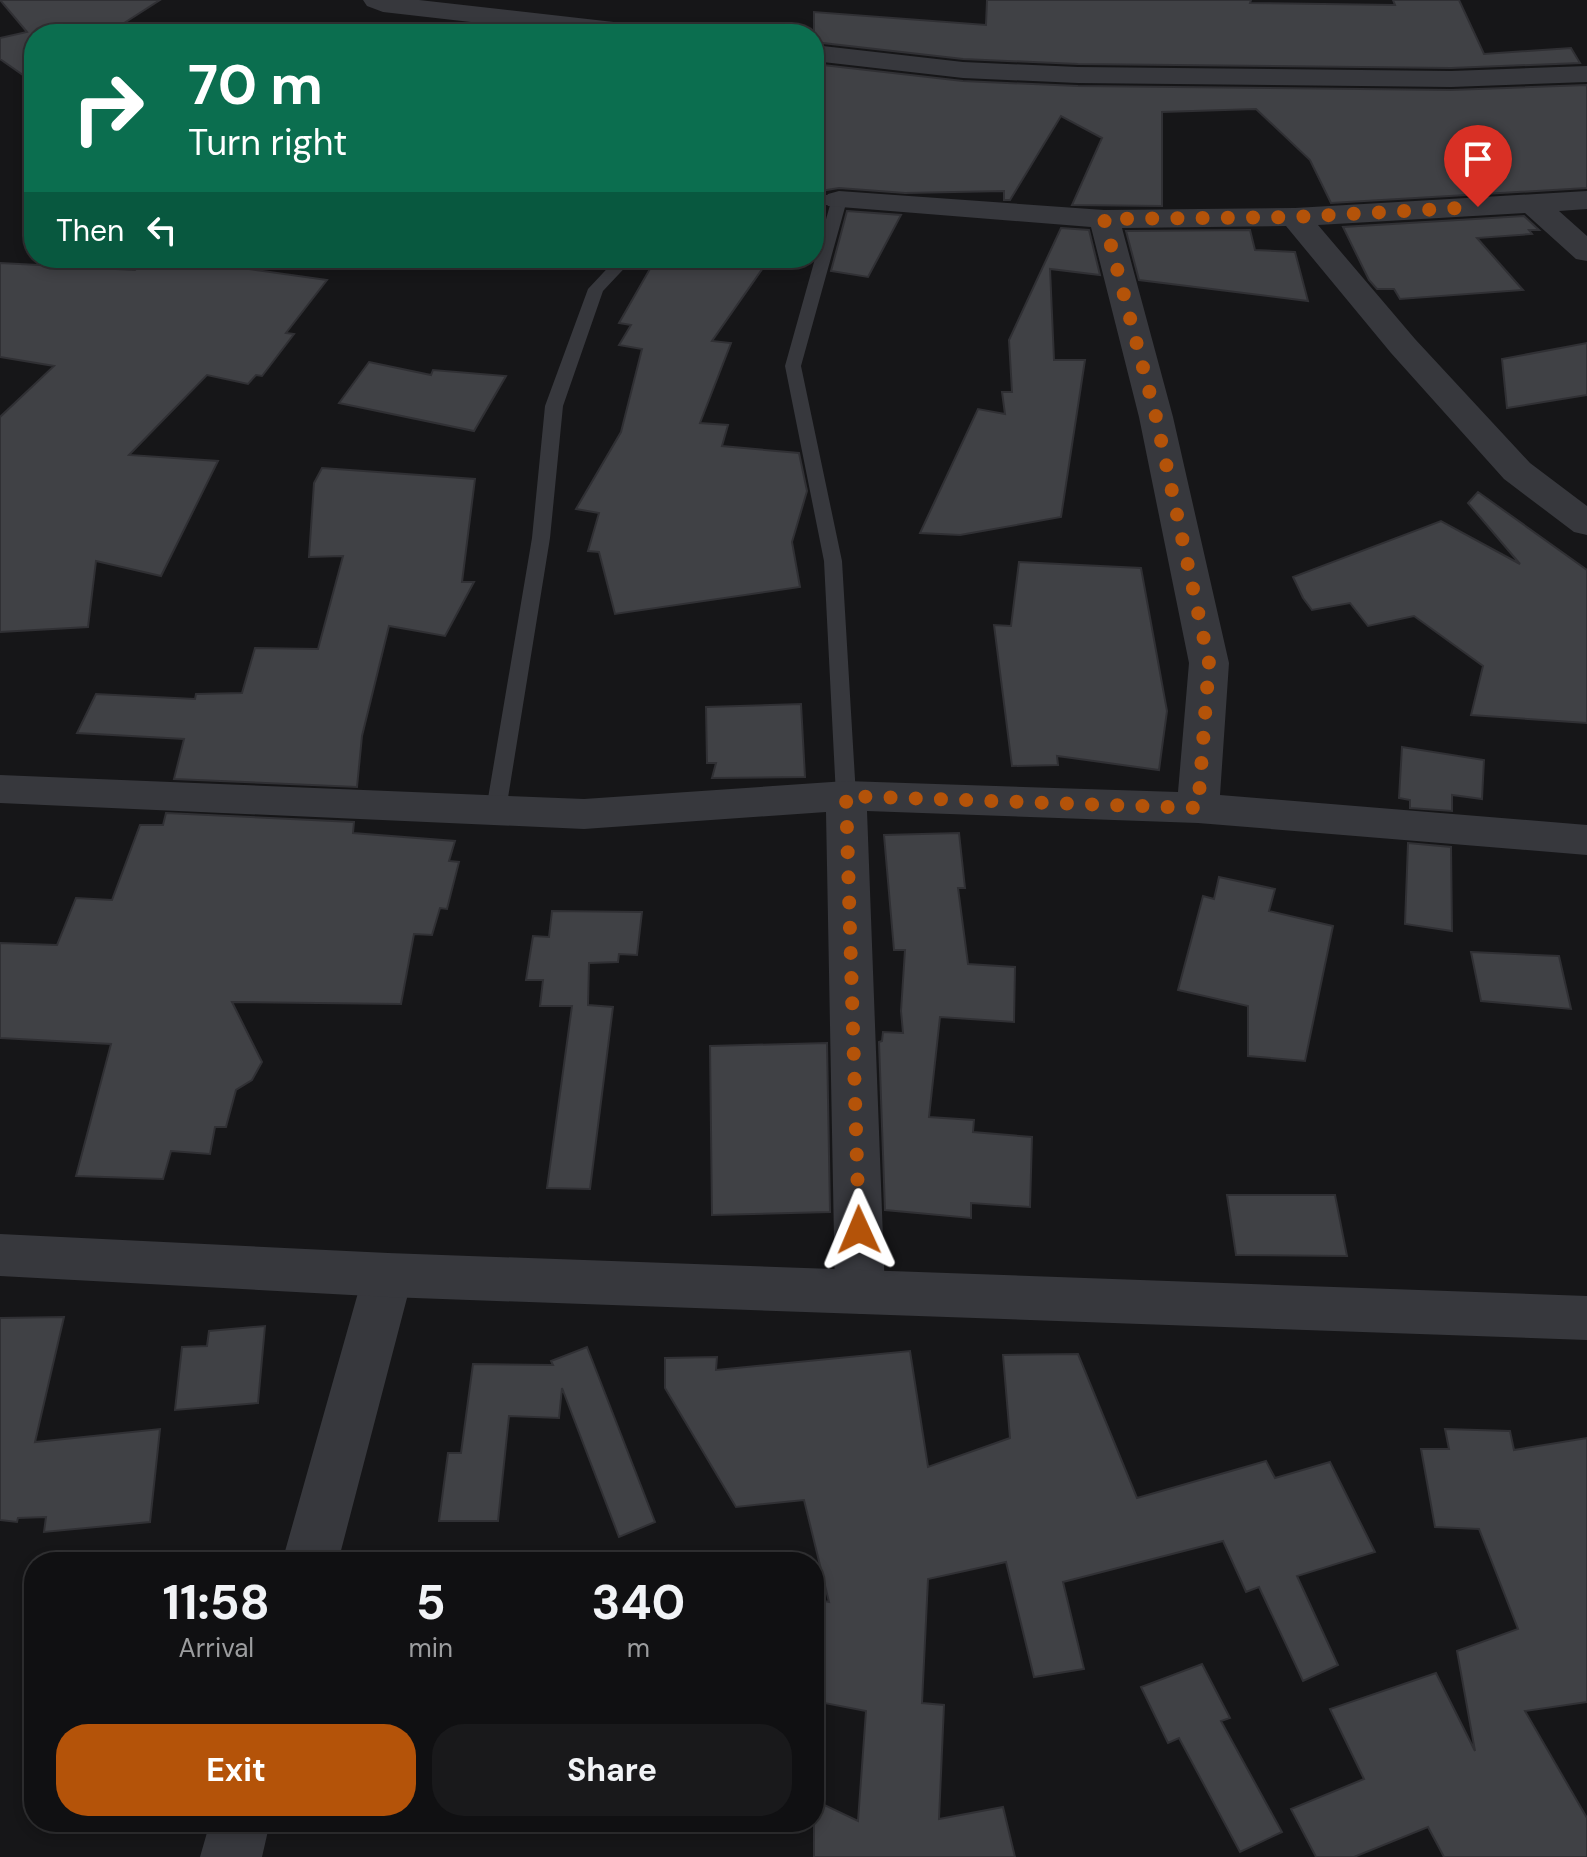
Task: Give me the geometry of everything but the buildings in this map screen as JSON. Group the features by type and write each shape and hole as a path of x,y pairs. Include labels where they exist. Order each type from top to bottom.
{"street":[{"path":"376,0 383,4 560,24"},
{"path":"824,54 963,70 1078,75 1238,74 1451,79 1587,74"},
{"path":"826,200 1104,219 1295,217 1587,200"},
{"path":"1534,205 1587,252"},
{"path":"1295,217 1403,346 1517,471 1587,524"},
{"path":"1104,219 1156,417 1209,663 1198,808"},
{"path":"0,789 584,814 846,796 1198,808 1587,840"},
{"path":"846,796 860,1292"},
{"path":"0,1255 388,1275 1587,1318"},
{"path":"313,1552 388,1275"},
{"path":"231,1857 237,1832"}],"lane":[{"path":"496,810 541,538 554,406 596,289 616,268"},
{"path":"812,268 793,366 833,561 846,796"}],"route":[{"path":"859,1230 846,796 928,796 1198,808 1209,663 1156,417 1104,219 1295,217 1478,207"}]}
